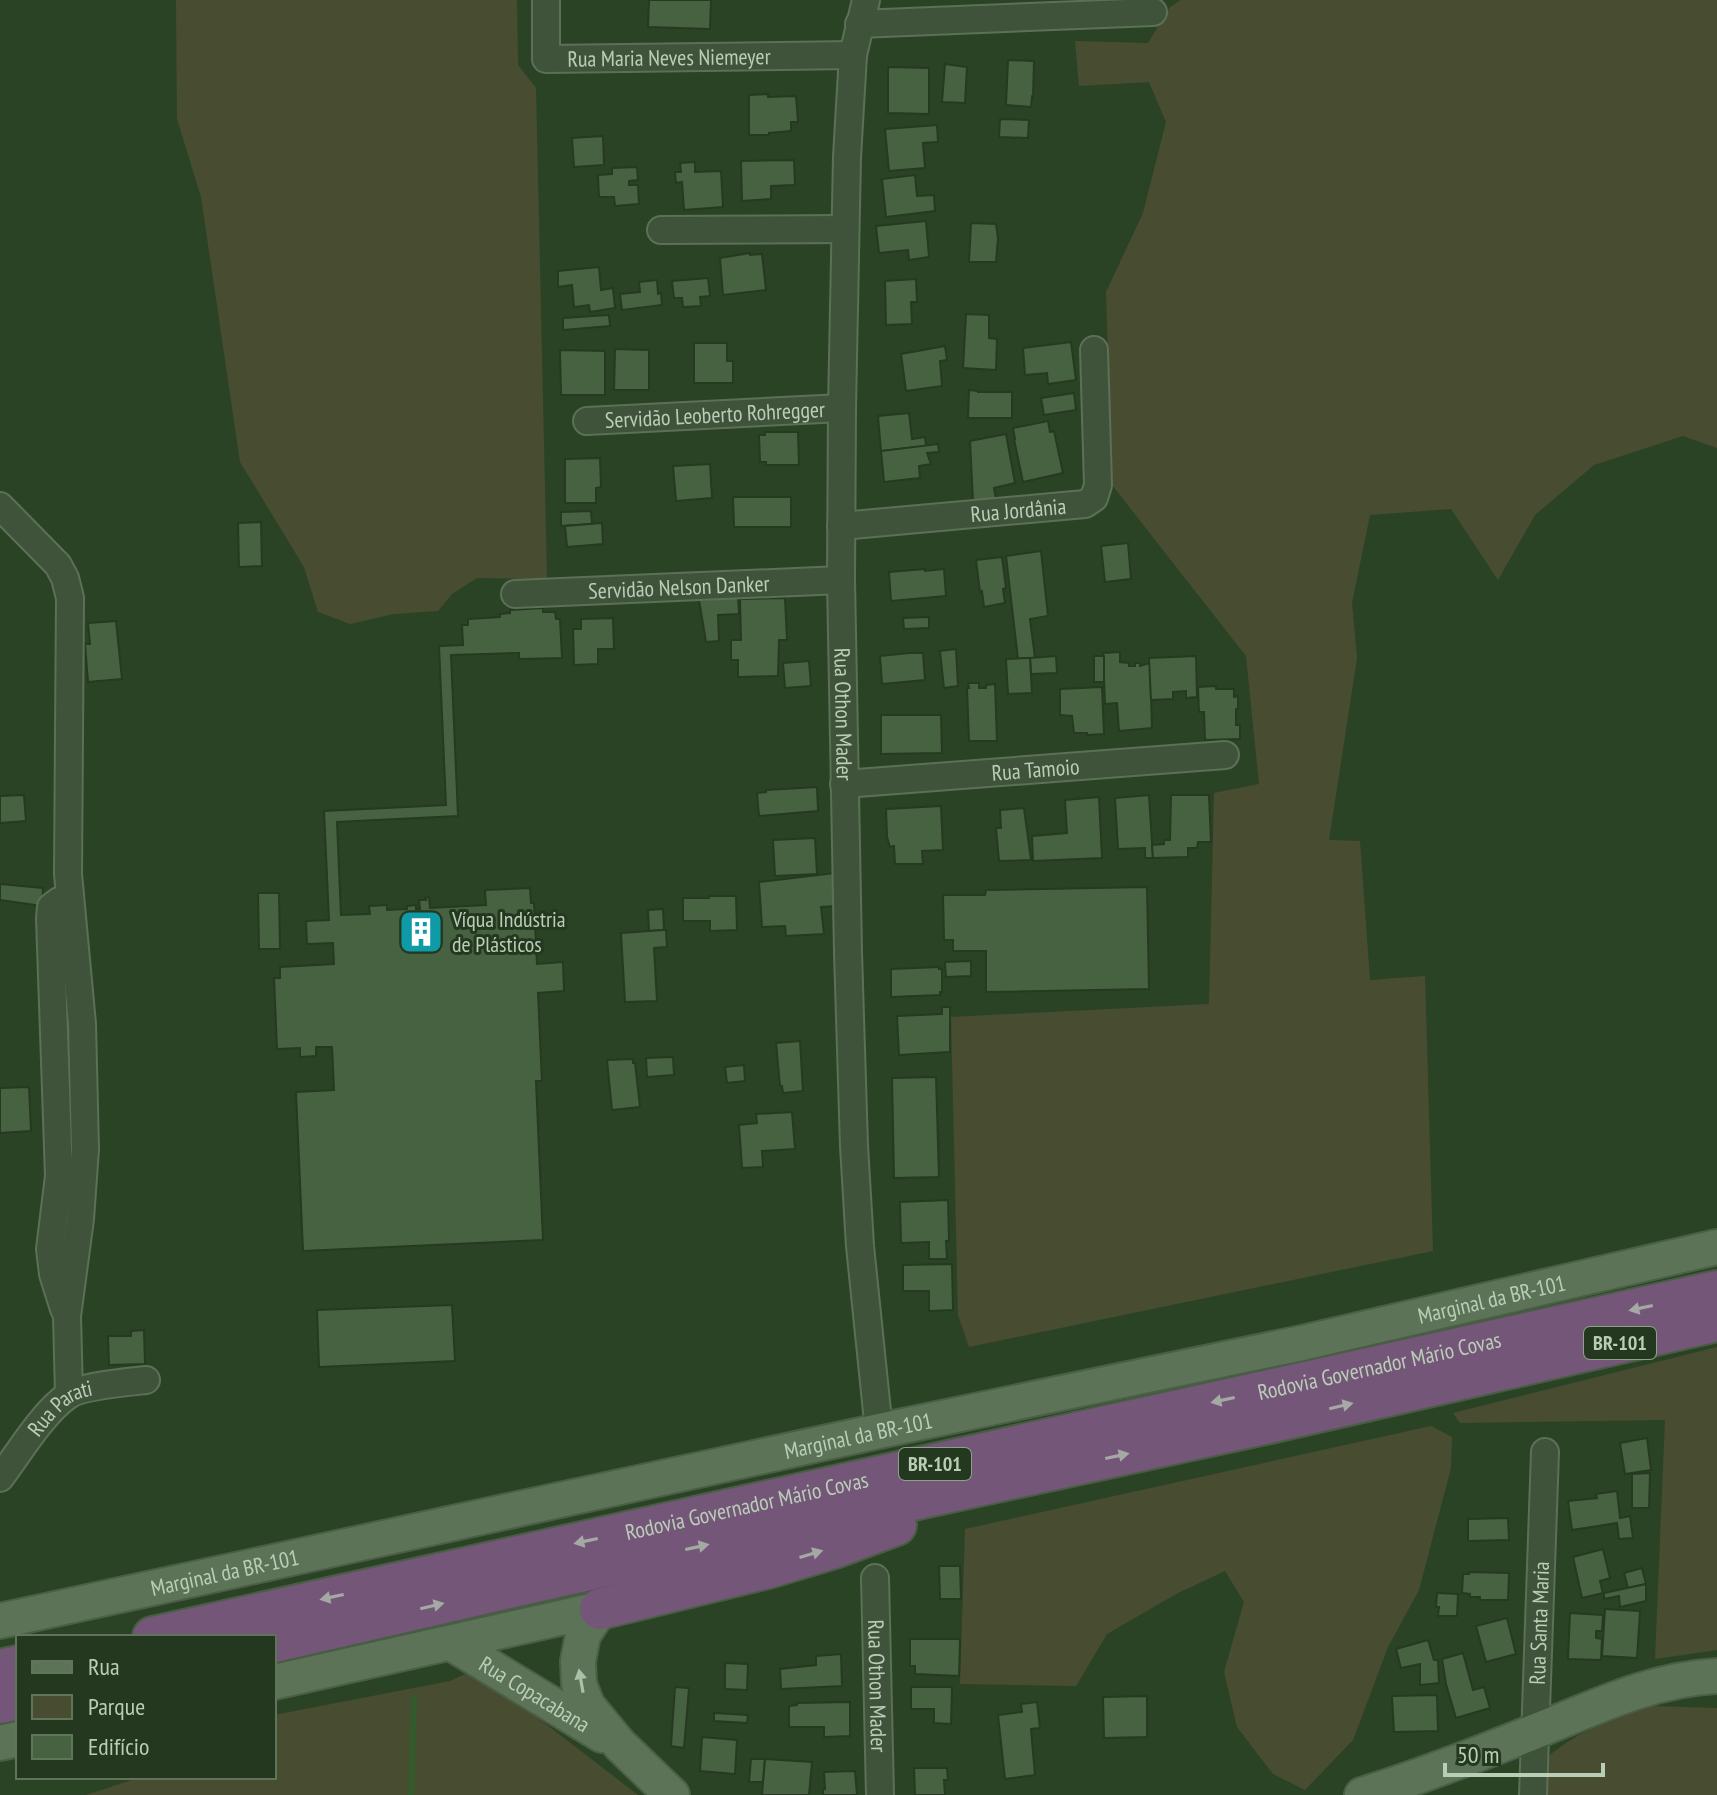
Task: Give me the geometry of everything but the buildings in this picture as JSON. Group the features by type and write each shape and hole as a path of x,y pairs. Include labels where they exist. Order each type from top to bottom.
{"highway":[{"name":"Rodovia Governador Mário Covas","path":"162,1635 1717,1291"},
{"name":"Rodovia Governador Mário Covas","path":"276,1642 1717,1321"},
{"path":"600,1609 768,1568 834,1548 1041,1472"}],"main road":[{"name":"Marginal da BR-101","path":"0,1621 1273,1349 1717,1247"},
{"path":"276,1682 600,1609"},
{"name":"Rua Copacabana","path":"600,1609 583,1635 578,1661 579,1684 587,1705 620,1745 672,1795"},
{"name":"Rua Copacabana","path":"451,1643 620,1745"},
{"path":"1362,1795 1431,1772 1625,1694 1665,1683 1717,1676"}],"street":[{"name":"Rua Maria Neves Niemeyer","path":"546,0 546,59 853,55"},
{"name":"Rua Othon Mader","path":"862,12 853,55 845,229 841,580 854,1146 860,1246 879,1431"},
{"path":"862,12 1153,12"},
{"path":"661,230 845,229"},
{"name":"Rua Jordânia","path":"841,526 1085,504 1094,498 1098,485 1094,350"},
{"name":"Servidão Leoberto Rohregger","path":"587,421 842,408"},
{"path":"0,506 58,565 70,598 70,898 51,907 50,918 59,1176 50,1249 53,1274 67,1316 69,1394"},
{"name":"Servidão Nelson Danker","path":"515,594 841,580"},
{"name":"Rua Tamoio","path":"844,784 1225,755"},
{"name":"Rua Parati","path":"0,1478 44,1419 69,1394 146,1380"},
{"name":"Rua Santa Maria","path":"1533,1795 1545,1452"},
{"name":"Rua Othon Mader","path":"875,1578 880,1795"}],"green space":[{"path":"176,0 517,0 518,65 536,88 547,579 477,578 452,594 438,611 394,614 350,624 318,612 304,567 240,462 201,197 177,119"},
{"path":"1181,0 1717,0 1717,448 1683,436 1594,465 1535,515 1498,580 1451,509 1370,515 1352,603 1357,658 1329,840 1360,841 1370,980 1425,976 1433,1251 969,1347 958,1315 951,1017 1209,1004 1214,793 1259,784 1246,656 1112,485 1106,292 1143,213 1166,122 1149,82 1079,86 1075,41 1148,43 1170,7"},
{"path":"1717,1347 1717,1650 1655,1659 1665,1420 1460,1423 1453,1413"},
{"path":"1431,1426 1452,1437 1451,1468 1419,1590 1388,1647 1353,1740 1305,1790 1273,1774 1237,1727 1224,1672 1244,1602 1225,1571 1178,1593 1107,1634 1076,1686 960,1684 965,1529"},
{"path":"465,1674 525,1708 638,1795 86,1795 135,1779 276,1779 276,1715 450,1681"},
{"path":"1652,1706 1717,1708 1717,1795 1547,1795 1549,1756 1585,1732"}],"waterway":[{"path":"411,1795 414,1698"}],"place":[{"name":"Víqua Indústria de Plásticos","path":"421,932"}]}
